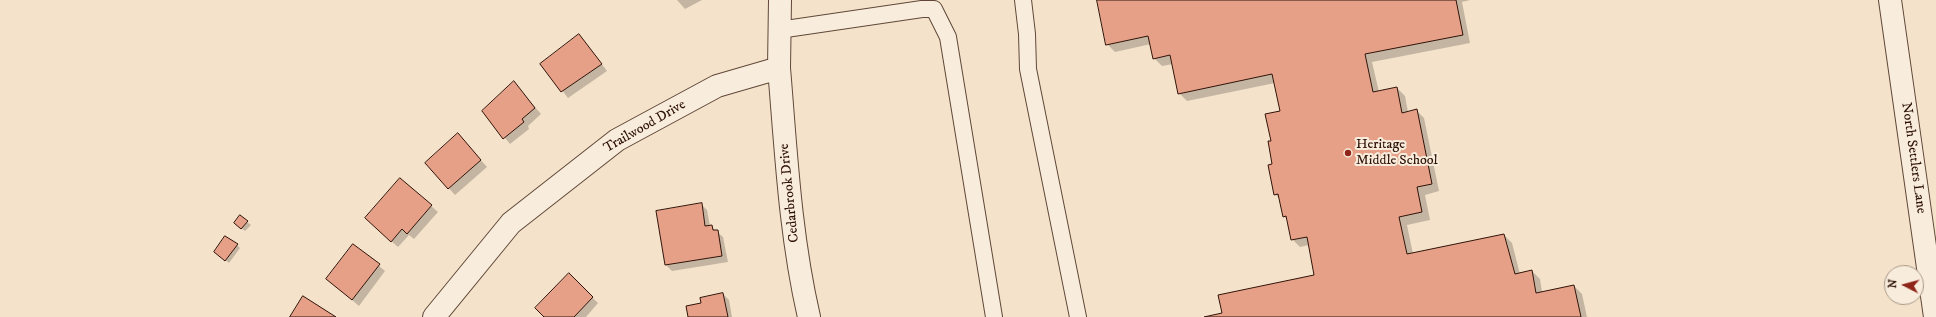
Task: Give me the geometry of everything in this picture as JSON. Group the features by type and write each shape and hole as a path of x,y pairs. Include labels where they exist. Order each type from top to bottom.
{"street":[{"path":"779,68 780,0"},
{"name":"North Settlers Lane","path":"1890,0 1935,317"},
{"name":"Trailwood Drive","path":"434,317 511,223 617,140 716,86 779,68"},
{"name":"Cedarbrook Drive","path":"779,68 787,180 800,278 809,317"}],"lane":[{"path":"1023,0 1027,34 1028,69 1078,317"},
{"path":"779,30 922,9 937,4 948,37 994,317"}],"building":[{"name":"Heritage Middle School","path":"1097,0 1456,0 1463,35 1365,54 1373,92 1397,87 1402,113 1417,109 1432,184 1417,187 1422,212 1399,217 1407,254 1504,234 1515,274 1532,270 1536,293 1574,285 1581,317 1204,317 1222,313 1218,295 1314,275 1307,237 1291,240 1286,216 1283,217 1278,194 1274,195 1268,165 1272,164 1268,141 1271,141 1265,114 1280,111 1272,74 1178,94 1170,55 1153,59 1148,36 1106,45"},
{"path":"579,34 602,64 561,92 540,64"},
{"path":"514,81 535,108 522,119 524,122 503,139 482,111"},
{"path":"458,133 481,160 448,189 425,163"},
{"path":"400,178 432,205 407,234 402,229 391,242 365,218"},
{"path":"702,203 705,226 712,225 713,230 718,230 722,256 665,265 656,211"},
{"path":"240,215 248,221 241,229 234,223"},
{"path":"225,236 238,244 225,261 214,252"},
{"path":"353,244 380,264 352,300 326,279"},
{"path":"569,273 593,297 574,317 544,317 535,308"},
{"path":"723,293 728,317 688,317 686,306 701,303 700,298"},
{"path":"303,296 336,317 290,317"}],"place":[{"name":"Heritage Middle School","path":"1348,153"}]}
